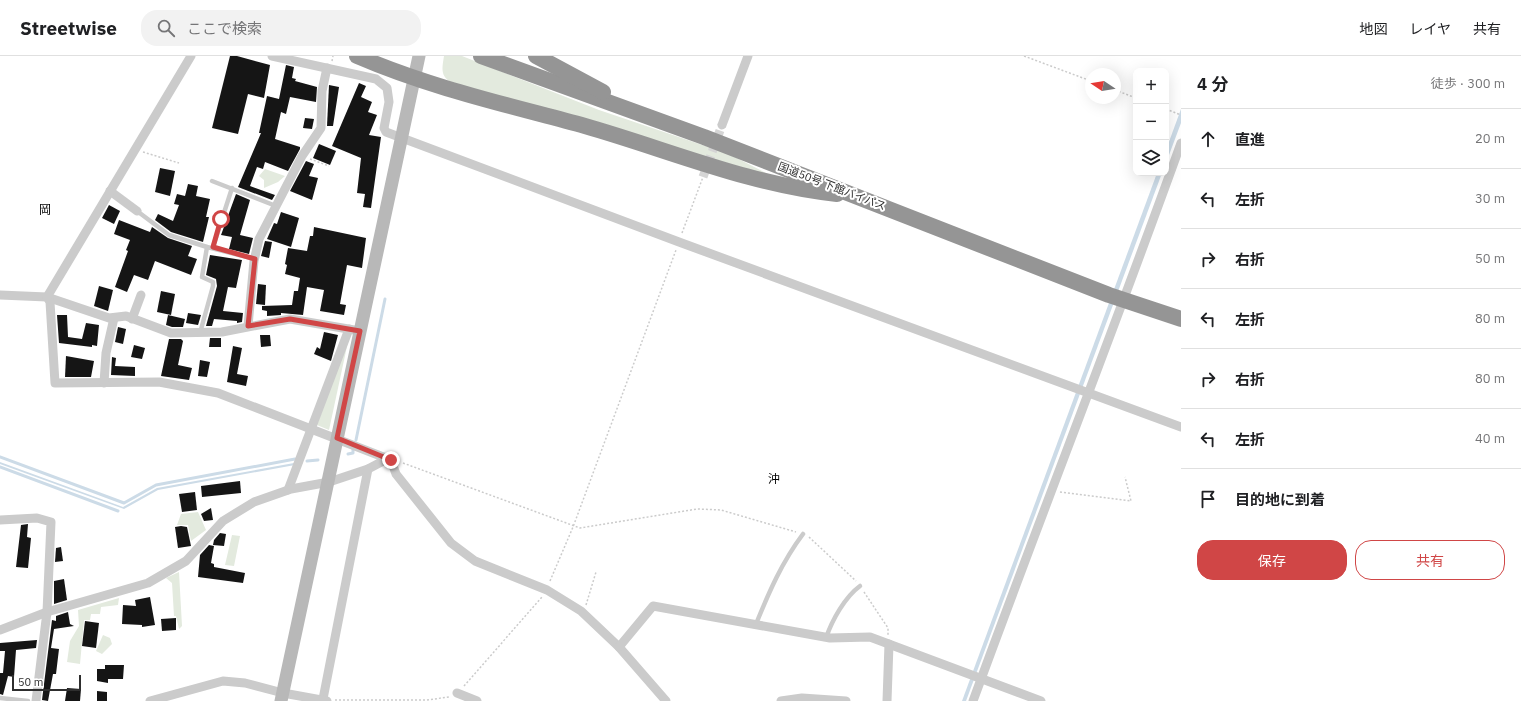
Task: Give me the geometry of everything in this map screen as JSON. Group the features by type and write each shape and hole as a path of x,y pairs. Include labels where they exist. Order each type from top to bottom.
{"highway":[{"path":"357,56 414,79 520,110 586,126 776,185 806,191 858,196"},
{"name":"国道50号 下館バイパス","path":"481,56 657,120 858,196 1125,300 1181,319"},
{"path":"536,56 657,120"}],"street":[{"path":"47,297 191,56"},
{"path":"272,56 376,79 387,88 389,102 384,128 386,132 678,242 1181,427"},
{"path":"282,697 337,438 355,330 419,56"},
{"path":"722,125 748,56"},
{"path":"248,326 255,259 259,239 302,156 321,128 322,91 327,68"},
{"path":"973,701 1088,393 1125,300 1181,143"},
{"path":"110,191 137,210"},
{"path":"0,294 47,297 109,318 126,316 171,334 222,332 290,319 355,330"},
{"path":"132,319 141,295"},
{"path":"47,297 50,302 55,383 159,382 218,393 389,459 396,474 451,543 475,561 547,590 583,613 619,647 666,701"},
{"path":"104,383 106,354 114,318"},
{"path":"288,490 311,430 355,330"},
{"path":"0,630 46,612 148,583 186,561 223,521 254,502 288,490 328,482 368,469 389,459"},
{"path":"150,701 223,681 245,683 282,697 326,700 368,469"},
{"path":"0,520 37,518 51,522 46,612 36,701"},
{"path":"619,647 653,606 826,638 870,637 1041,701"},
{"path":"887,701 889,644"},
{"path":"457,693 477,701"},
{"path":"781,701 802,698 846,701"}],"lane":[{"path":"212,181 276,206"},
{"path":"213,247 232,188"},
{"path":"137,210 169,235 207,247 213,247 255,259"},
{"path":"200,333 214,282 202,277 207,247"},
{"path":"755,626 771,588 788,555 803,534"},
{"path":"826,638 829,629 852,592 860,586"},
{"path":"0,698 27,701"}],"path":[{"path":"1024,56 1085,79"},
{"path":"1121,92 1133,97"},
{"path":"1169,110 1181,115"},
{"path":"136,148 150,155 179,163"},
{"path":"302,156 329,166"},
{"path":"326,700 427,700 454,697 535,606 547,590 573,527 703,177"},
{"path":"389,459 573,527 580,528 697,509 721,510 803,534 807,536 860,586 888,628 889,644"},
{"path":"1051,491 1130,501 1125,477"},
{"path":"583,613 596,572"}],"shaded area":[{"path":"444,56 462,56 599,110 729,154 772,176 452,83 445,78 443,72"},
{"path":"265,169 285,176 278,182 264,188 264,180 259,176"},
{"path":"349,337 329,430 317,425"},
{"path":"198,512 206,530 191,541 188,525 177,525 181,514"},
{"path":"232,535 240,536 234,566 225,565"},
{"path":"179,572 182,626 179,629 176,616 174,616 172,583 166,578"},
{"path":"119,598 118,605 101,607 100,614 91,614 90,620 84,620 80,664 67,662 70,641 79,626 78,610"},
{"path":"103,635 110,638 112,644 102,654 96,651"}],"water":[{"path":"1181,109 1181,123 1169,155 1169,142"},
{"path":"1156,176 1161,176 966,701 962,701"},
{"path":"0,462 123,507 157,488 294,463 295,465 158,490 124,509 0,464"}],"building":[{"path":"230,56 237,56 270,65 264,98 248,94 238,134 212,128"},
{"path":"286,65 294,67 292,78 296,79 295,81 317,87 316,102 290,97 286,114 281,112 275,139 300,147 300,149 288,171 265,162 263,169 257,167 250,186 275,195 272,200 238,187 261,133 259,133 267,96 279,99"},
{"path":"359,83 366,86 361,97 372,102 368,112 377,115 369,135 381,137 371,208 363,207 365,194 357,193 361,158 332,146"},
{"path":"329,85 339,87 333,126 327,126"},
{"path":"305,118 314,119 312,129 303,128"},
{"path":"319,144 336,151 330,165 313,158"},
{"path":"306,161 314,164 309,176 318,178 312,200 290,191"},
{"path":"160,168 175,171 170,196 155,192"},
{"path":"188,184 198,186 196,196 210,199 206,217 209,217 203,242 171,232 155,220 158,214 173,221 179,205 174,204 177,194 185,196"},
{"path":"236,194 250,200 240,235 253,238 249,254 229,249 232,237 221,235"},
{"path":"109,205 120,211 114,224 102,218"},
{"path":"281,212 299,218 291,247 267,239 274,223 277,224"},
{"path":"119,220 150,232 152,227 168,238 192,246 188,256 197,259 191,275 155,261 148,280 134,275 127,292 115,287 128,251 126,250 130,240 114,234"},
{"path":"314,227 366,238 362,268 347,265 340,304 346,305 344,315 320,311 324,290 307,287 303,315 281,313 281,315 267,316 267,311 262,310 262,306 292,305 294,291 298,291 300,278 285,274 288,248 307,251 310,236 313,236"},
{"path":"265,241 272,242 269,258 261,256"},
{"path":"210,255 242,260 236,288 228,287 223,311 243,313 242,322 237,323 237,321 214,319 212,326 206,326 217,286 216,279 206,275"},
{"path":"258,284 266,285 265,305 256,304"},
{"path":"99,286 113,290 108,311 94,306"},
{"path":"161,291 175,294 171,315 157,312"},
{"path":"188,313 201,315 198,325 186,323"},
{"path":"57,315 67,315 68,337 82,339 86,323 99,325 97,346 92,345 92,347 59,343"},
{"path":"168,315 185,319 183,327 172,327 166,325"},
{"path":"118,327 126,329 123,344 115,342"},
{"path":"324,332 338,335 331,361 314,354 317,347 320,349"},
{"path":"260,335 270,335 271,346 261,347"},
{"path":"210,338 221,338 221,347 209,347"},
{"path":"169,339 181,339 183,341 178,365 192,368 189,380 161,376"},
{"path":"134,345 145,348 142,359 131,357"},
{"path":"233,346 242,348 237,374 248,376 246,386 227,382"},
{"path":"66,356 94,361 91,377 65,377"},
{"path":"112,357 116,358 115,366 135,367 135,376 111,375"},
{"path":"200,360 210,362 207,377 198,376"},
{"path":"240,481 241,493 202,497 201,486"},
{"path":"195,492 197,510 182,512 179,494"},
{"path":"211,508 213,520 204,521 201,514"},
{"path":"28,524 27,537 31,538 28,568 16,567 21,525"},
{"path":"175,527 187,527 191,546 178,548"},
{"path":"220,533 226,534 224,546 213,545 214,540"},
{"path":"209,545 214,546 211,563 214,564 214,567 245,573 243,583 198,577 200,555"},
{"path":"61,547 63,561 55,562 56,548"},
{"path":"64,579 67,600 54,604 54,581"},
{"path":"150,597 155,625 142,627 142,625 122,624 123,605 136,606 135,600"},
{"path":"68,612 70,624 74,626 54,629 51,648 59,649 56,674 53,674 48,701 42,700 52,620 56,621 56,616"},
{"path":"176,618 176,630 162,631 161,619"},
{"path":"85,621 99,623 96,648 82,646"},
{"path":"37,640 36,648 16,650 14,677 8,676 3,695 0,694 0,673 3,673 5,651 0,651 0,643"},
{"path":"105,665 124,665 123,679 108,679 108,683 97,681 97,669 105,669"},
{"path":"67,688 81,689 80,701 65,701"},
{"path":"97,691 107,692 107,701 97,701"}],"waterway":[{"path":"356,440 385,299"},
{"path":"348,454 353,453 353,449"},
{"path":"0,457 124,503 156,485 295,459"},
{"path":"307,461 318,460"},
{"path":"0,467 118,511"}],"tunnel":[{"path":"703,177 722,125"}],"district":[{"name":"岡","path":"45,210"},
{"name":"沖","path":"774,479"}],"route":[{"path":"221,219 213,247 255,259 248,326 290,319 360,331 337,438 391,460"}]}
